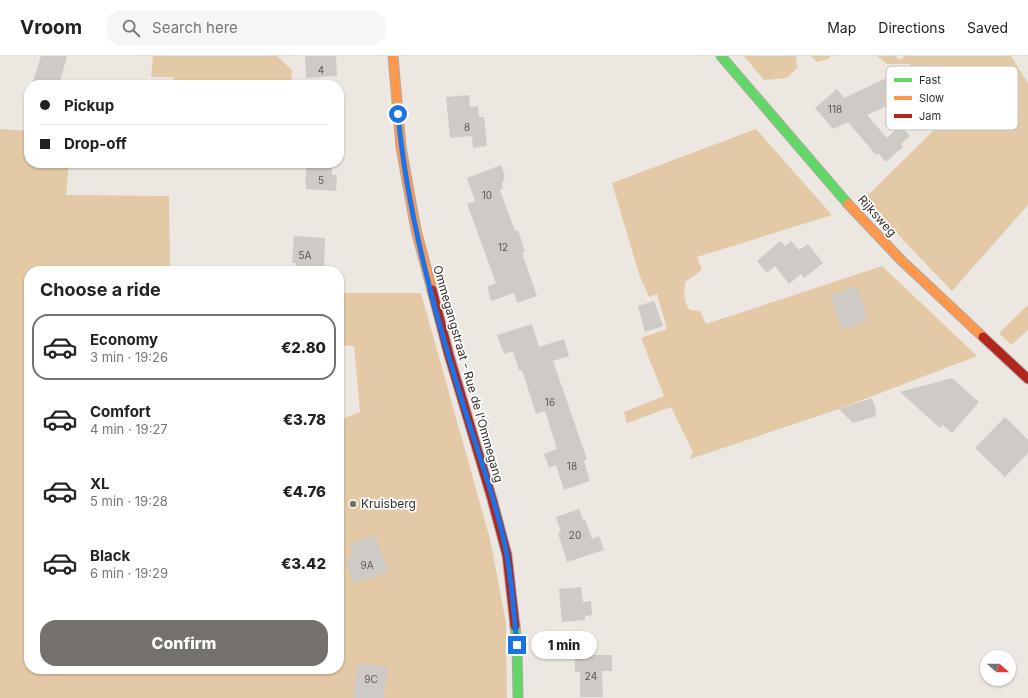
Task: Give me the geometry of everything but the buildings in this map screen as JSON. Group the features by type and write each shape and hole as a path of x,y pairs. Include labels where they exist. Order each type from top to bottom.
{"main road":[{"name":"Ommegangstraat - Rue de l'Ommegang","path":"393,56 401,147 416,230 447,348 492,499 506,555 517,645 518,698"},
{"name":"Rijksweg","path":"722,56 842,197 900,260 1028,379"}],"shaded area":[{"path":"153,56 277,56 292,70 291,80 174,80 174,77 151,77"},
{"path":"744,56 796,56 797,68 787,78 764,80"},
{"path":"811,56 831,56 828,59 817,62"},
{"path":"877,56 896,56 898,60 906,56 1011,56 1017,66 911,66 909,64 887,64"},
{"path":"1018,67 1028,83 1028,205 952,291 864,199 934,130 1018,130"},
{"path":"0,129 24,131 24,168 69,168 66,195 169,196 170,266 24,266 24,674 344,674 344,418 360,412 354,346 344,345 344,293 421,293 490,539 506,623 507,698 0,698"},
{"path":"756,129 832,215 697,257 702,270 685,282 685,301 690,310 700,311 706,324 882,266 977,356 836,410 690,459 693,452 671,407 627,423 624,412 664,396 641,338 667,329 657,294 649,297 639,274 612,183"},
{"path":"1028,305 1028,330 1011,345 999,333"}],"traffic: fast":[{"path":"721,56 848,204"},
{"path":"515,626 517,645 518,698"}],"traffic: slow":[{"path":"393,56 401,147 416,230 432,290"},
{"path":"848,204 901,260 983,337"}],"traffic: jam":[{"path":"432,290 449,355 507,555 515,626"},
{"path":"983,337 1028,379"}],"place":[{"name":"Kruisberg","path":"353,504"}],"route":[{"path":"398,114 405,175 423,260 449,355 501,529 511,587 517,645"}]}
